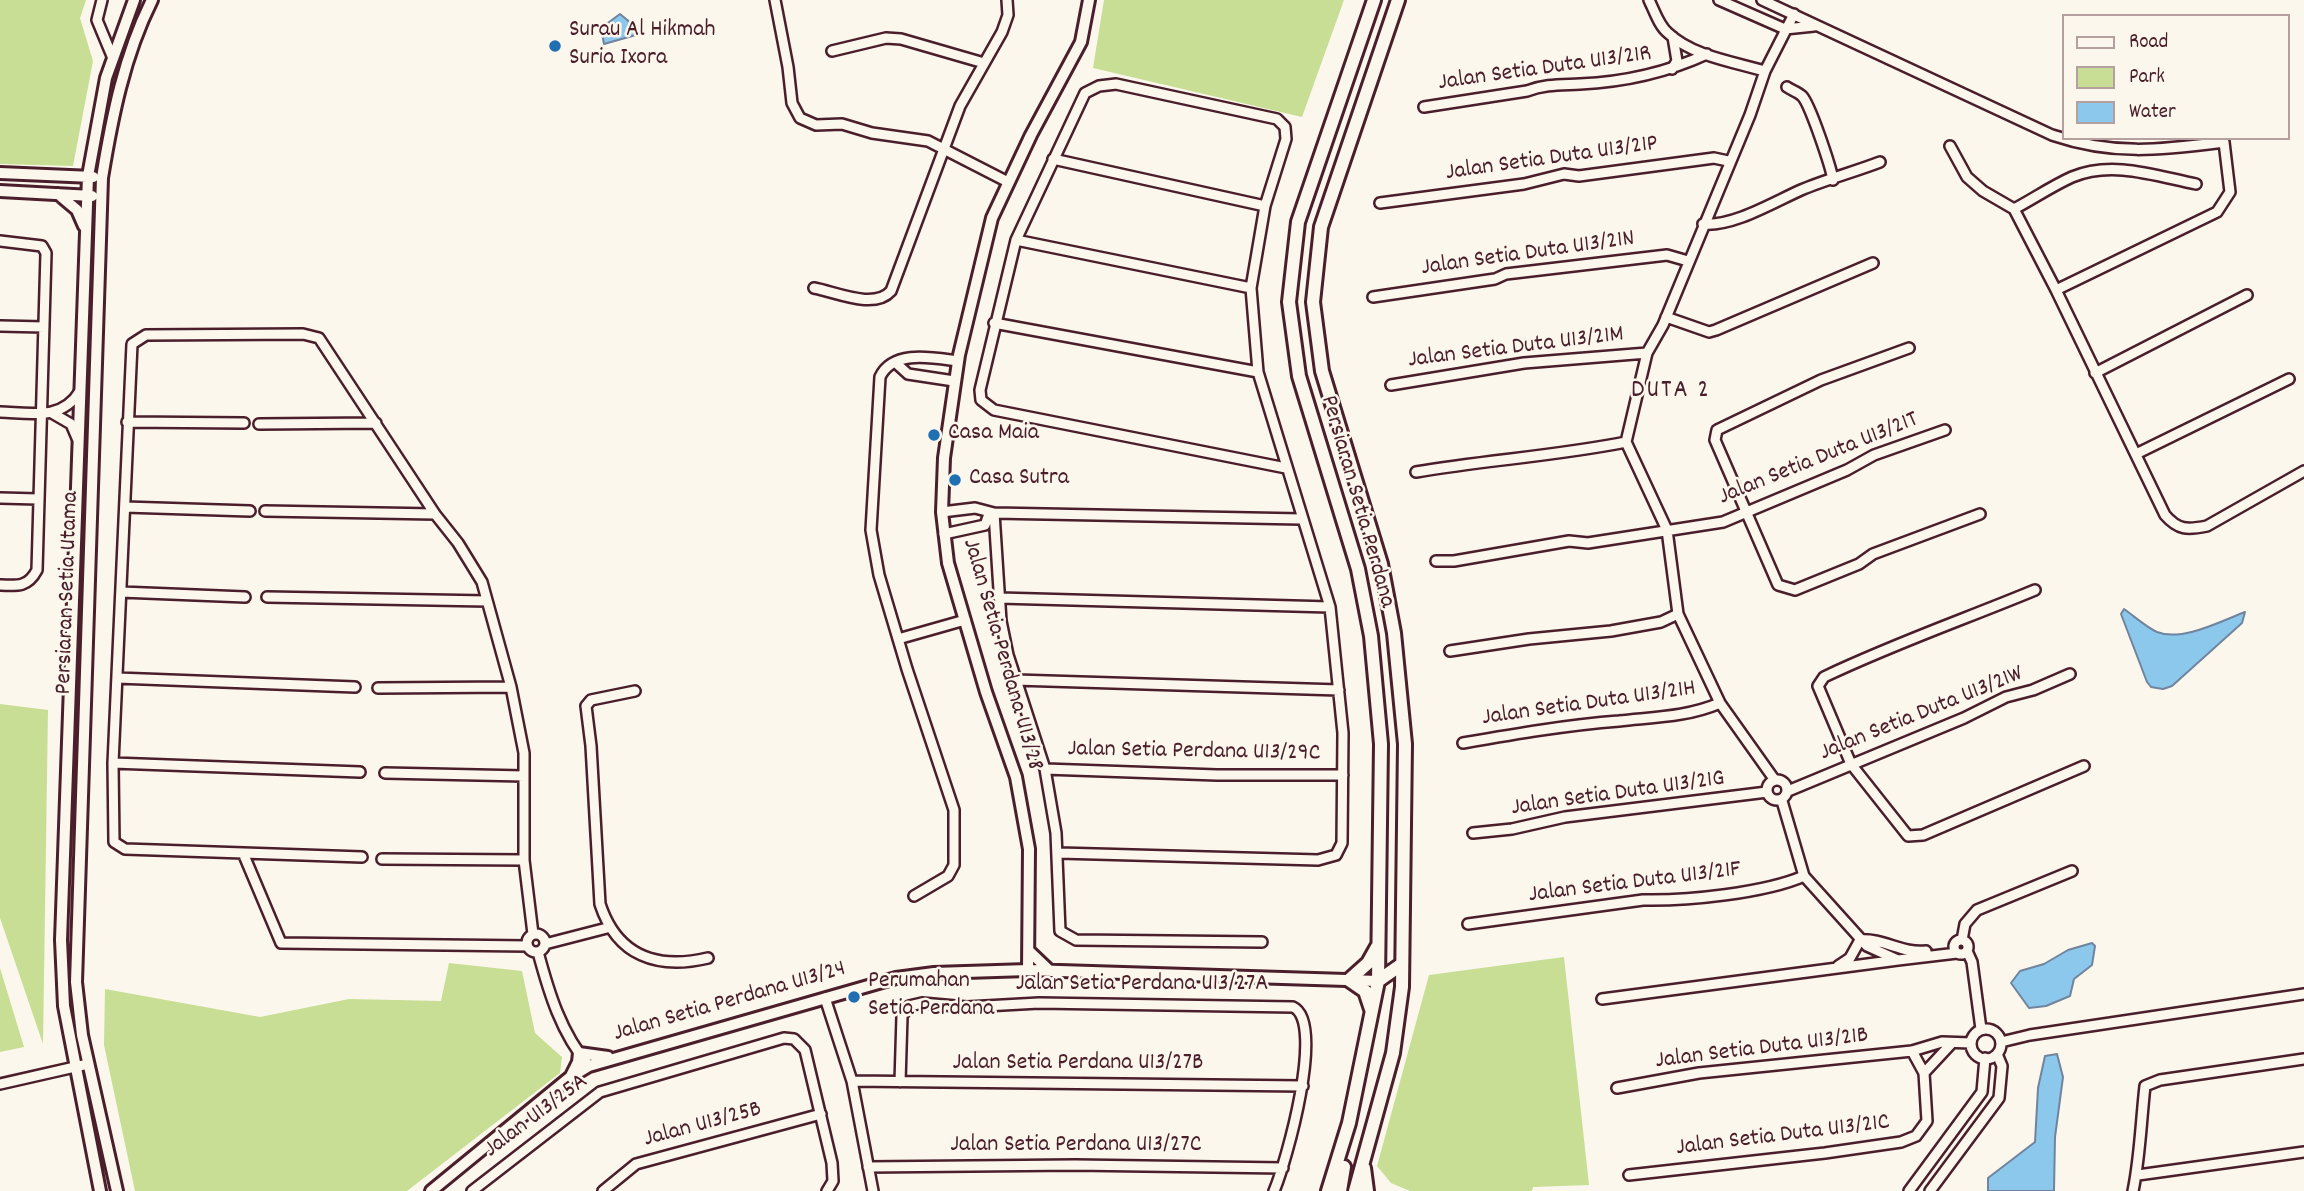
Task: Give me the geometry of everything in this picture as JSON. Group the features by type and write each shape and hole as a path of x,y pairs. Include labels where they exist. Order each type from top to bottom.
{"main road":[{"name":"Persiaran Setia Perdana","path":"1328,1191 1354,1096 1378,981 1381,744 1371,636 1358,569 1298,376 1289,302 1298,222 1374,0"},
{"name":"Persiaran Setia Perdana","path":"1354,1191 1394,1053 1400,1004 1405,744 1394,633 1381,564 1322,371 1313,302 1321,227 1398,0"},
{"path":"1372,1013 1365,991 1349,980 1368,963 1379,945"},
{"path":"1400,1004 1378,981 1402,964"},
{"path":"1340,1191 1352,1136 1354,1096"},
{"path":"1364,1161 1367,1191"}],"street":[{"path":"102,0 97,20 112,56"},
{"name":"Persiaran Setia Utama","path":"100,1191 60,977 88,176 99,109 112,56 134,0"},
{"name":"Persiaran Setia Utama","path":"117,1191 88,1064 76,982 102,178 112,117 126,65 152,0"},
{"path":"775,0 792,103 800,118 816,125 842,124 864,132 928,141 1008,182"},
{"path":"814,288 872,300 888,295 960,106 1005,23 1008,15 1007,0"},
{"name":"Jalan Setia Perdana U13/28","path":"1028,970 1029,849 1016,777 948,563 942,512 944,458 954,381 985,243 1008,182 1081,42 1088,0"},
{"path":"1649,0 1666,33 1707,54 1765,71"},
{"path":"1719,0 1785,29 1816,25"},
{"path":"1762,0 2062,138"},
{"path":"1782,801 1788,791 1774,779 1720,703 1678,614 1667,530 1626,442 1647,353 1666,317 1728,162 1750,115 1765,71 1794,14"},
{"name":"Jalan Setia Duta U13/21R","path":"1671,71 1676,61 1673,37"},
{"path":"832,51 886,38 901,39 984,63"},
{"name":"Jalan Setia Duta U13/21R","path":"1424,107 1527,92 1540,86 1578,84 1671,71 1707,54"},
{"path":"1059,853 1329,858 1336,855 1342,843 1343,775 1339,690 1330,607 1301,520 1286,468 1258,372 1251,288 1265,206 1286,139 1285,127 1278,119 1116,84 1099,86 1085,93 1016,240 994,323 980,390 981,400 994,410 1286,468"},
{"path":"1787,87 1802,96 1807,105 1830,160 1832,180"},
{"path":"2056,290 2217,212 2230,192 2224,142 2152,151 2084,146 2067,140"},
{"path":"1950,146 1967,177 1983,191 2014,209 2165,515 2175,527 2189,530 2207,526 2304,471"},
{"name":"Jalan Setia Duta U13/21P","path":"1380,203 1524,184 1564,174 1579,176 1714,158 1728,162"},
{"path":"1053,159 1265,206"},
{"path":"1703,224 1716,225 1761,210 1801,190 1880,162"},
{"path":"2014,209 2073,177 2095,170 2122,170 2196,184"},
{"path":"0,173 102,178"},
{"path":"0,191 102,197"},
{"path":"58,194 77,211 86,232"},
{"path":"1016,240 1251,288"},
{"path":"0,241 42,246 46,253 37,570 31,581 21,586 0,585"},
{"name":"Jalan Setia Duta U13/21N","path":"1373,297 1496,279 1525,271 1549,271 1667,255 1688,261"},
{"path":"1666,317 1709,332 1873,263"},
{"path":"2095,373 2247,295"},
{"path":"994,323 1258,372"},
{"path":"0,326 44,327"},
{"path":"362,857 125,849 114,842 111,830 113,763 130,349 140,337 303,334 319,338 435,514 458,543 482,582 520,726 524,776 524,860 533,934"},
{"path":"1909,348 1821,380 1717,430 1715,440 1778,585 1795,590 1859,564 1873,554 1980,514"},
{"name":"Jalan Setia Duta U13/21M","path":"1391,385 1495,366 1647,353"},
{"path":"914,896 948,876 954,865 954,810 879,575 871,530 880,377 884,369 911,356 958,361"},
{"path":"897,364 908,374 954,381"},
{"path":"2136,454 2289,379"},
{"path":"0,412 52,413 71,404 81,389"},
{"path":"52,413 71,424 79,442"},
{"path":"127,422 244,423"},
{"path":"259,424 376,423"},
{"name":"Jalan Setia Duta U13/21T","path":"1436,561 1454,561 1569,541 1588,543 1723,522 1847,470 1874,455 1945,429"},
{"path":"1416,472 1492,459 1509,461 1560,454 1626,442"},
{"path":"0,498 38,499"},
{"path":"125,507 250,511"},
{"path":"942,512 982,509 992,513 1301,520"},
{"path":"265,511 435,514"},
{"path":"944,534 985,525 992,513"},
{"path":"992,513 999,598 1008,655 1045,769 1059,853 1060,931 1076,940 1262,942"},
{"path":"2035,590 1928,635 1889,646 1819,681 1821,694 1851,764 1903,833 1915,837 2084,766"},
{"path":"121,592 245,597"},
{"path":"267,597 486,601"},
{"path":"999,598 1330,607"},
{"path":"1450,651 1611,631 1661,622 1678,614"},
{"path":"898,639 965,620"},
{"name":"Jalan Setia Duta U13/21W","path":"1788,791 1964,719 2006,697 2033,690 2070,674"},
{"path":"117,678 355,687"},
{"path":"1016,680 1339,690"},
{"path":"378,688 511,687"},
{"path":"635,691 591,700 586,706 591,746 600,904 607,928 637,954 662,963 685,963 708,958"},
{"name":"Jalan Setia Duta U13/21H","path":"1463,743 1553,729 1653,720 1694,713 1720,703"},
{"path":"113,763 360,772"},
{"name":"Jalan Setia Perdana U13/29C","path":"1045,769 1217,775 1343,775"},
{"path":"385,773 524,776"},
{"path":"1774,779 1766,785 1767,792 1782,801 1804,876 1860,940 1898,960"},
{"name":"Jalan Setia Duta U13/21G","path":"1473,833 1512,829 1565,817 1767,792"},
{"path":"243,853 281,943 527,946 538,952 553,1006 589,1066"},
{"path":"382,859 524,860"},
{"path":"1602,999 1959,951 1968,944 1962,940 1965,924 1977,910 2072,871"},
{"name":"Jalan Setia Duta U13/21F","path":"1468,924 1643,900 1664,900 1783,885 1804,876"},
{"path":"538,952 545,944 607,928"},
{"path":"527,946 528,937 533,934 541,936 545,944"},
{"path":"1860,940 1872,939 1919,952 1959,951 1972,962 1981,1029"},
{"path":"1836,967 1850,958 1860,940"},
{"path":"1006,971 1017,965 1029,951 1050,971"},
{"name":"Jalan Setia Perdana U13/24","path":"431,1191 569,1078 589,1066 895,978 934,973 1028,970 1378,981"},
{"path":"2001,1042 2043,1032 2304,994"},
{"path":"825,998 852,1081 873,1191"},
{"name":"Jalan Setia Perdana U13/27A","path":"900,1082 902,1016 904,1011 915,1004 967,1007 1040,1003 1287,1006 1298,1010 1304,1021 1303,1086"},
{"path":"1930,1191 1998,1098 2002,1066 1997,1054 2001,1042 1995,1031 1981,1029 1974,1035 1971,1043 1973,1052 1985,1058 1997,1054"},
{"name":"Jalan U13/25A","path":"472,1191 600,1091 784,1038 794,1039 805,1050 832,1163 832,1181 827,1191"},
{"name":"Jalan Setia Duta U13/21B","path":"1617,1088 1699,1073 1912,1051 1931,1043 1971,1043"},
{"path":"1912,1051 1924,1073 1951,1044"},
{"path":"579,1053 613,1058"},
{"path":"569,1078 578,1062 579,1053"},
{"path":"1909,1191 1982,1092 1985,1058"},
{"path":"2133,1191 2138,1175 2137,1159 2145,1086 2160,1080 2304,1059"},
{"path":"0,1084 88,1064"},
{"name":"Jalan Setia Duta U13/21C","path":"1629,1175 1901,1142 1924,1128 1927,1121 1924,1073"},
{"name":"Jalan Setia Perdana U13/27B","path":"852,1081 1303,1086"},
{"path":"1274,1191 1283,1168 1303,1086"},
{"name":"Jalan U13/25B","path":"603,1191 636,1164 821,1114"},
{"path":"2138,1175 2304,1152"},
{"name":"Jalan Setia Perdana U13/27C","path":"868,1167 1283,1168"}],"green space":[{"path":"0,0 86,0 80,18 93,61 73,166 0,164"},
{"path":"1104,0 1344,0 1302,117 1093,68"},
{"path":"0,704 48,710 43,1044 0,918"},
{"path":"1564,957 1589,1185 1533,1187 1532,1191 1410,1191 1391,1183 1377,1166 1429,975"},
{"path":"449,963 522,971 535,1033 562,1057 560,1073 407,1191 135,1191 104,1045 105,989 260,1017 349,999 441,1001"},
{"path":"0,968 24,1047 0,1052"}],"water":[{"path":"620,14 643,33 604,44 601,28"},
{"path":"2124,609 2153,630 2167,634 2201,629 2245,612 2242,623 2172,686 2163,689 2151,687 2147,682 2121,614"},
{"path":"2092,943 2095,946 2092,965 2074,979 2070,996 2046,1006 2029,1008 2011,983 2020,971 2044,964 2068,950"},
{"path":"2057,1054 2063,1077 2055,1137 2054,1191 1988,1191 1988,1178 2035,1142 2038,1088 2045,1056"}],"place":[{"name":"Surau Al Hikmah Suria Ixora","path":"555,46"},
{"name":"Casa Maia","path":"934,435"},
{"name":"Casa Sutra","path":"955,480"},
{"name":"Perumahan Setia Perdana","path":"854,997"}],"district":[{"name":"DUTA 2","path":"1671,392"}]}
